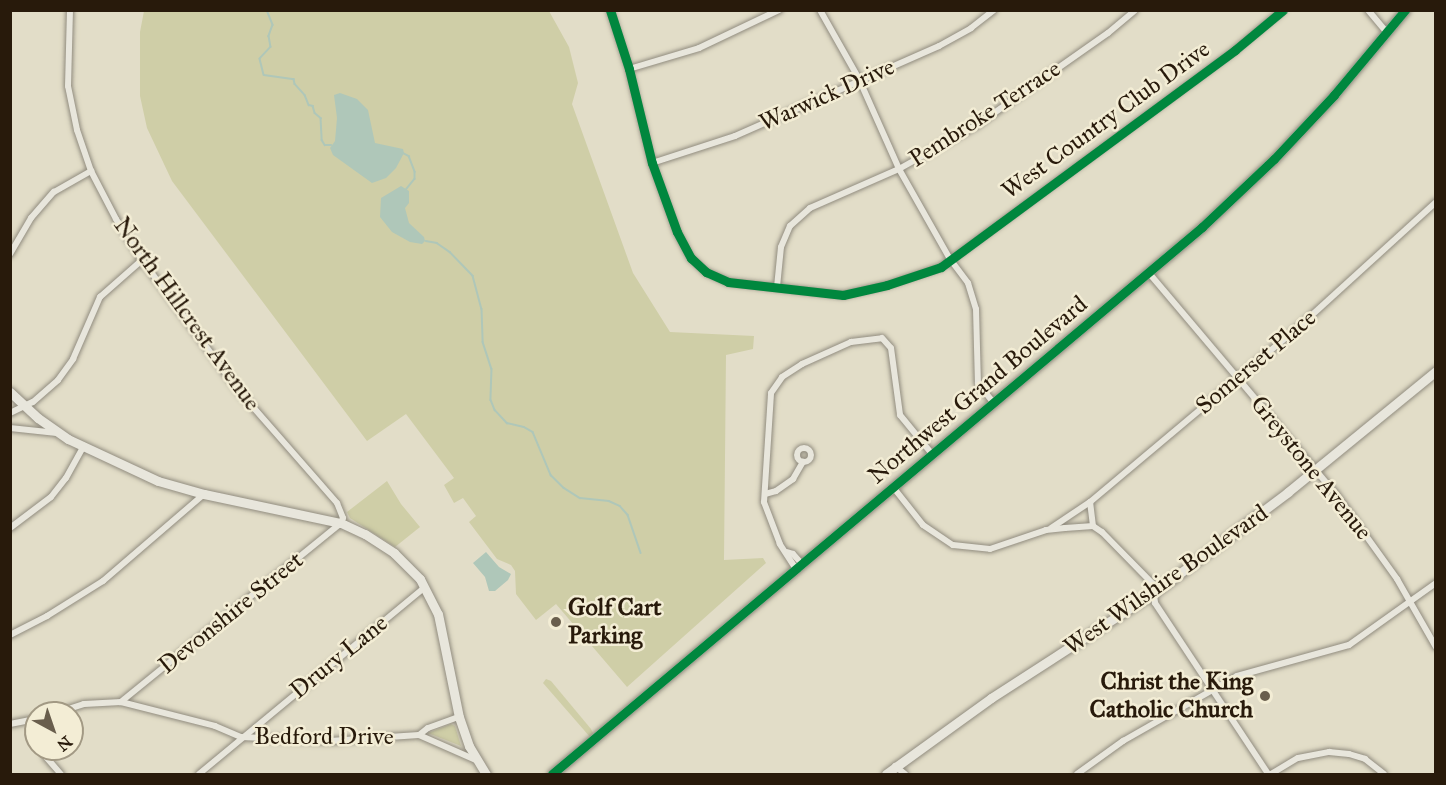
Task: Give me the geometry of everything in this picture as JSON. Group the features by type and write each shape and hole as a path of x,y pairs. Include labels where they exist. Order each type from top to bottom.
{"street":[{"name":"North Hillcrest Avenue","path":"70,10 68,86 77,129 91,171 116,219 142,260 239,391 341,508 341,523"},
{"name":"West Country Club Drive","path":"610,10 629,69 652,163 677,231 691,258 706,272 728,282 843,295 887,285 941,267 1235,50 1283,10"},
{"path":"629,69 699,48 779,10"},
{"path":"820,10 859,79 899,169 950,259 968,283 976,309 978,383 993,402"},
{"name":"Warwick Drive","path":"652,163 735,136 859,79 939,46 971,28 994,10"},
{"name":"Pembroke Terrace","path":"777,287 781,248 790,226 810,208 899,169 977,125 1108,33 1135,10"},
{"path":"1368,10 1388,33"},
{"name":"Northwest Grand Boulevard","path":"552,774 1202,227 1274,159 1357,71 1405,10"},
{"path":"10,254 31,218 54,192 91,171"},
{"name":"Somerset Place","path":"1046,530 1090,502 1238,379 1436,202"},
{"path":"10,413 25,406 58,381 72,359 100,297 142,260"},
{"name":"Greystone Avenue","path":"1149,273 1367,535 1410,600 1436,647"},
{"path":"799,566 793,554 787,552 769,519 765,494 769,418 774,387 782,377 802,364 851,342 882,338 891,348 900,415 932,454"},
{"name":"West Wilshire Boulevard","path":"886,774 991,698 1155,592 1315,470 1436,371"},
{"path":"10,392 60,433 158,481 204,494 341,523 386,547 413,571 425,586 442,625 459,717 476,760 486,774"},
{"path":"10,428 60,433"},
{"path":"10,528 51,497 66,478 84,446"},
{"path":"765,494 789,483 803,462"},
{"path":"893,488 923,525 953,545 990,549 1046,530 1093,526"},
{"path":"10,635 47,616 103,581 204,494"},
{"path":"1090,502 1093,526 1153,584 1155,603 1269,774 1298,758 1329,752 1365,759 1384,774"},
{"name":"Devonshire Street","path":"121,702 341,523"},
{"path":"1077,774 1124,741 1237,675 1349,645 1436,583"},
{"name":"Drury Lane","path":"199,774 425,586"},
{"name":"Bedford Drive","path":"84,704 121,702 215,726 241,738 330,741 419,735 476,760"},
{"name":"Bedford Drive","path":"419,735 428,728 459,717"},
{"path":"49,761 61,774"},
{"path":"895,766 905,774"}],"green space":[{"path":"144,11 549,11 569,47 578,83 572,104 633,273 670,332 754,336 753,349 726,355 724,560 763,558 766,563 627,687 556,604 536,620 516,594 515,571 511,565 497,559 469,522 476,516 463,498 454,503 444,485 454,478 406,414 367,441 172,181 147,128 140,96 140,32"},
{"path":"387,481 401,504 420,527 395,547 350,518 347,512"},
{"path":"546,679 551,681 591,729 593,733 590,737 543,683"},
{"path":"451,724 455,726 461,746 428,733"}],"shaded area":[{"path":"340,93 357,99 368,110 375,143 403,149 404,153 396,168 386,178 372,183 333,155 330,148 335,141 337,118 334,95"},
{"path":"401,186 409,191 409,203 405,208 409,223 424,237 425,241 422,244 410,242 392,232 380,217 381,198"},
{"path":"486,552 499,567 511,574 508,580 495,591 489,591 485,577 473,563"}],"waterway":[{"path":"267,10 273,25 269,36 271,47 260,59 264,75 294,79 309,105 313,106 315,113 321,118 322,140 325,145 331,145"},
{"path":"403,153 409,156 415,172 415,179 407,189"},
{"path":"426,241 437,243 450,252 473,276 482,309 483,342 492,369 491,400 495,410 507,423 533,432 551,475 564,488 580,498 609,501 620,506 628,515 641,553"}],"cycle path":[{"path":"610,10 629,69 652,163 677,232 691,258 706,272 728,282 843,295 887,285 941,267 1235,50 1283,10"},
{"path":"552,774 1202,227 1274,159 1334,95 1405,10"}],"place":[{"name":"Golf Cart Parking","path":"556,622"},
{"name":"Christ the King Catholic Church","path":"1265,696"}]}
